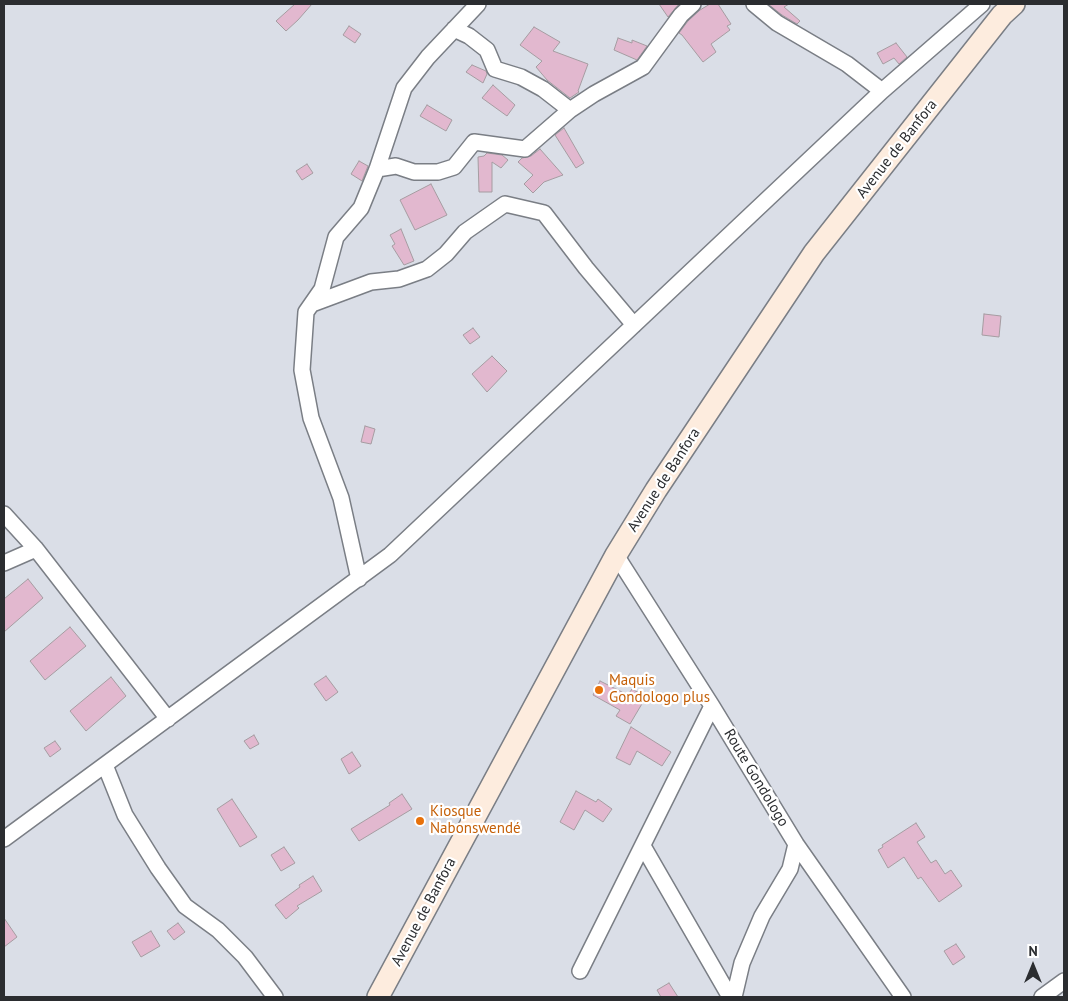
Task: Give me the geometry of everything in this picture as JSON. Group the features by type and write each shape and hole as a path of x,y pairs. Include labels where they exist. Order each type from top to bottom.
{"main road":[{"name":"Avenue de Banfora","path":"378,997 616,555 656,490 814,253 1008,10"}],"street":[{"path":"359,578 341,498 311,418 302,370 306,312 322,289 336,237 361,208 377,169 404,88 428,57 478,4"},
{"path":"377,169 396,166 414,172 438,172 454,167 474,142 525,149 570,110 594,94 643,67 675,23 693,4"},
{"path":"754,4 777,23 847,64 882,91"},
{"path":"4,839 390,555 882,91 983,4 1008,10"},
{"path":"454,28 469,36 487,50 494,69 521,76 543,89 570,110"},
{"path":"312,304 371,282 399,279 427,269 446,254 465,232 505,204 544,213 586,268 634,325"},
{"path":"4,514 36,549 168,719"},
{"path":"4,563 36,549"},
{"name":"Route Gondologo","path":"616,555 712,706 796,844 902,997"},
{"path":"580,971 712,706"},
{"path":"105,765 125,815 158,868 185,906 218,930 245,957 275,997"},
{"path":"732,997 742,962 762,916 790,869 796,844"},
{"path":"643,846 732,997"},
{"path":"1042,997 1064,981"}],"building":[{"path":"295,4 312,4 286,31 276,21"},
{"path":"659,4 679,4 668,17"},
{"path":"710,4 718,4 731,24 727,26 730,30 711,44 716,52 703,62 679,33 688,21"},
{"path":"768,4 789,4 784,7 800,21 797,24"},
{"path":"349,26 361,34 355,43 343,35"},
{"path":"534,27 560,42 553,51 588,64 579,92 570,98 547,80 536,67 542,61 520,45"},
{"path":"618,38 632,43 632,40 647,46 637,60 614,50"},
{"path":"896,43 907,57 899,64 894,58 883,64 877,53"},
{"path":"472,65 486,71 487,74 483,83 466,72"},
{"path":"493,85 515,105 507,116 482,98"},
{"path":"427,105 452,120 446,131 420,116"},
{"path":"564,128 584,163 576,168 555,135"},
{"path":"540,149 563,175 544,182 533,193 524,184 533,175 518,162"},
{"path":"487,153 502,155 508,160 501,168 492,162 492,192 479,192 478,157 484,156"},
{"path":"359,161 368,166 362,181 351,174"},
{"path":"307,164 313,173 302,180 296,171"},
{"path":"431,184 447,215 415,230 400,200"},
{"path":"401,229 414,261 404,265 392,246 395,244 390,235"},
{"path":"984,314 1001,316 999,337 982,335"},
{"path":"473,328 480,337 470,344 463,335"},
{"path":"492,356 507,371 487,392 472,374"},
{"path":"365,426 375,429 371,444 361,442"},
{"path":"28,579 43,598 4,632 4,599"},
{"path":"70,627 86,646 45,680 30,661"},
{"path":"326,676 338,692 326,701 314,684"},
{"path":"111,677 126,696 86,731 70,711"},
{"path":"600,681 628,695 632,689 646,697 630,724 616,716 620,710 593,695"},
{"path":"631,727 671,752 662,766 637,751 630,765 616,758"},
{"path":"254,735 259,744 250,749 244,741"},
{"path":"55,741 61,749 50,757 44,748"},
{"path":"352,752 361,766 349,774 341,759"},
{"path":"576,791 596,802 598,799 612,809 603,822 585,810 574,830 560,822"},
{"path":"402,794 412,809 359,841 351,829 390,805 389,803"},
{"path":"232,799 257,837 240,847 217,809"},
{"path":"916,823 925,837 917,842 931,863 936,860 945,874 951,870 962,886 939,902 921,877 918,879 904,857 888,868 878,850 883,847 882,845"},
{"path":"284,847 295,863 281,871 271,855"},
{"path":"313,876 322,891 297,906 299,908 286,919 275,905"},
{"path":"4,918 17,937 4,947"},
{"path":"178,923 185,932 174,940 167,931"},
{"path":"151,931 160,946 141,957 132,942"},
{"path":"956,944 965,957 953,965 944,951"},
{"path":"669,983 678,997 661,997 657,990"}],"place":[{"name":"Maquis Gondologo plus","path":"599,690"},
{"name":"Kiosque Nabonswendé","path":"420,821"}]}
